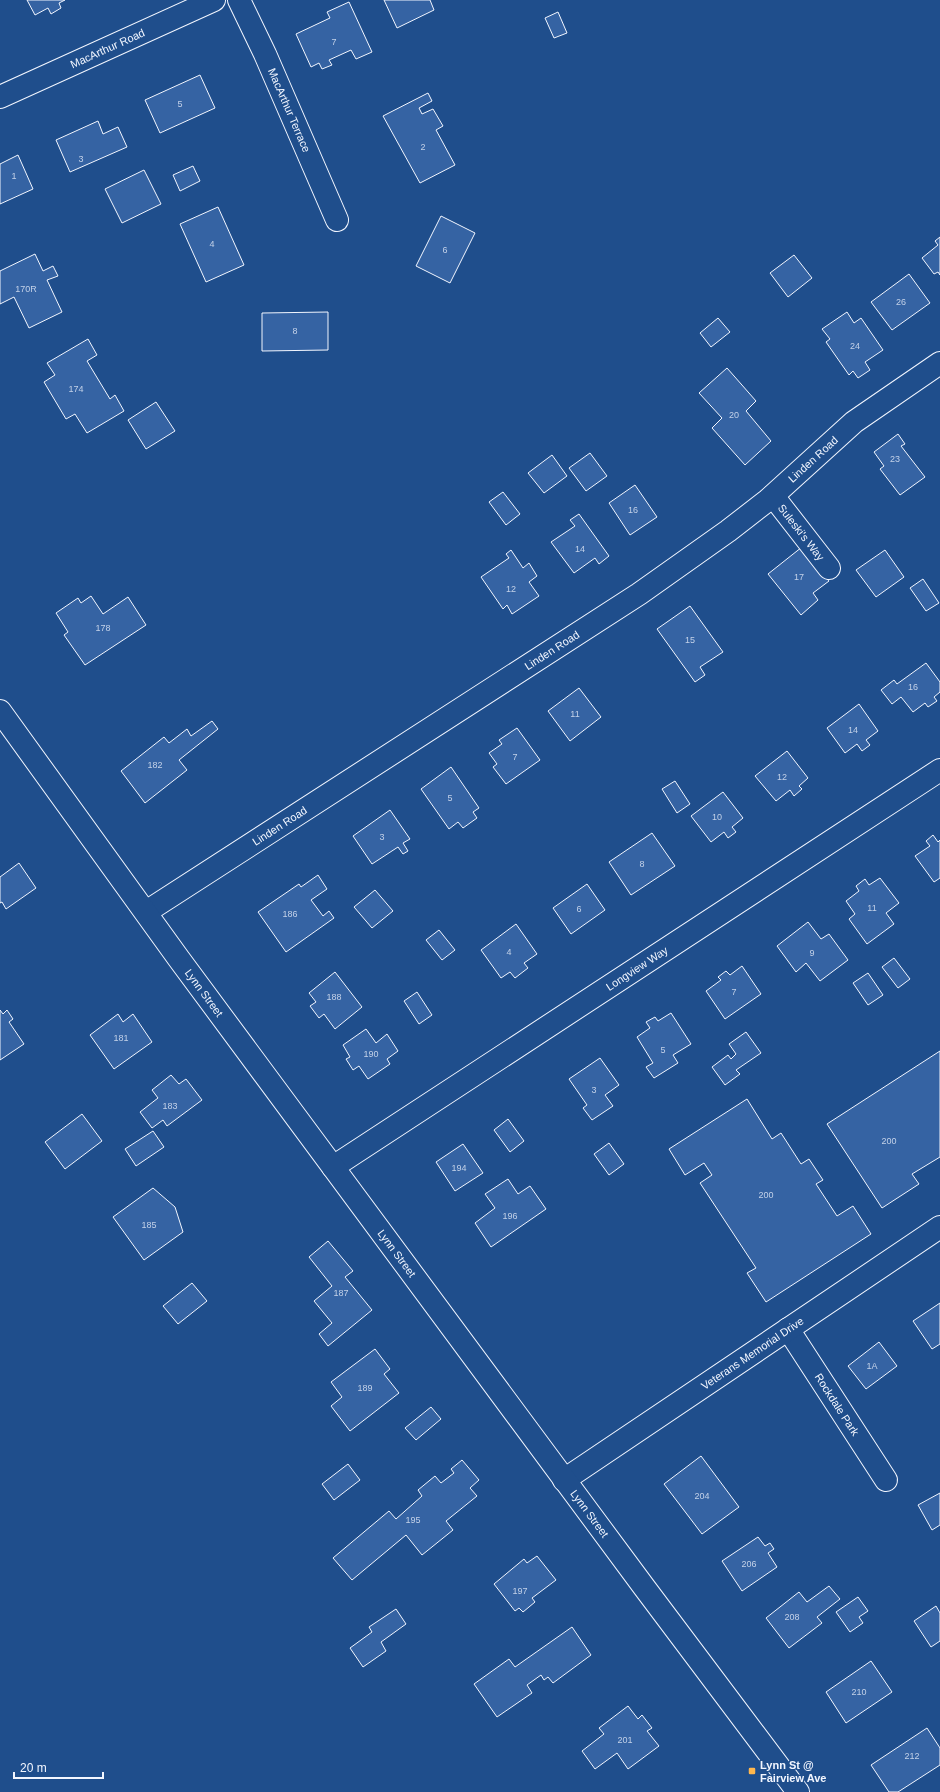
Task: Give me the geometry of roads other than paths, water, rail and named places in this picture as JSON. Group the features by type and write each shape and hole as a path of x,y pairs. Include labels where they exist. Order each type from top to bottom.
{"street":[{"name":"MacArthur Road","path":"0,97 214,0"},
{"name":"MacArthur Terrace","path":"239,0 268,62 336,220"},
{"name":"Linden Road","path":"146,912 639,594 728,531 773,496 854,422 940,362"},
{"name":"Suleski's Way","path":"773,496 830,568"},
{"name":"Lynn Street","path":"0,711 333,1167 794,1790"},
{"name":"Longview Way","path":"333,1167 940,770"},
{"name":"Veterans Memorial Drive","path":"564,1480 940,1227"},
{"name":"Rockdale Park","path":"788,1330 886,1480"}],"place":[{"name":"Lynn St @ Fairview Ave","path":"752,1771"}]}
